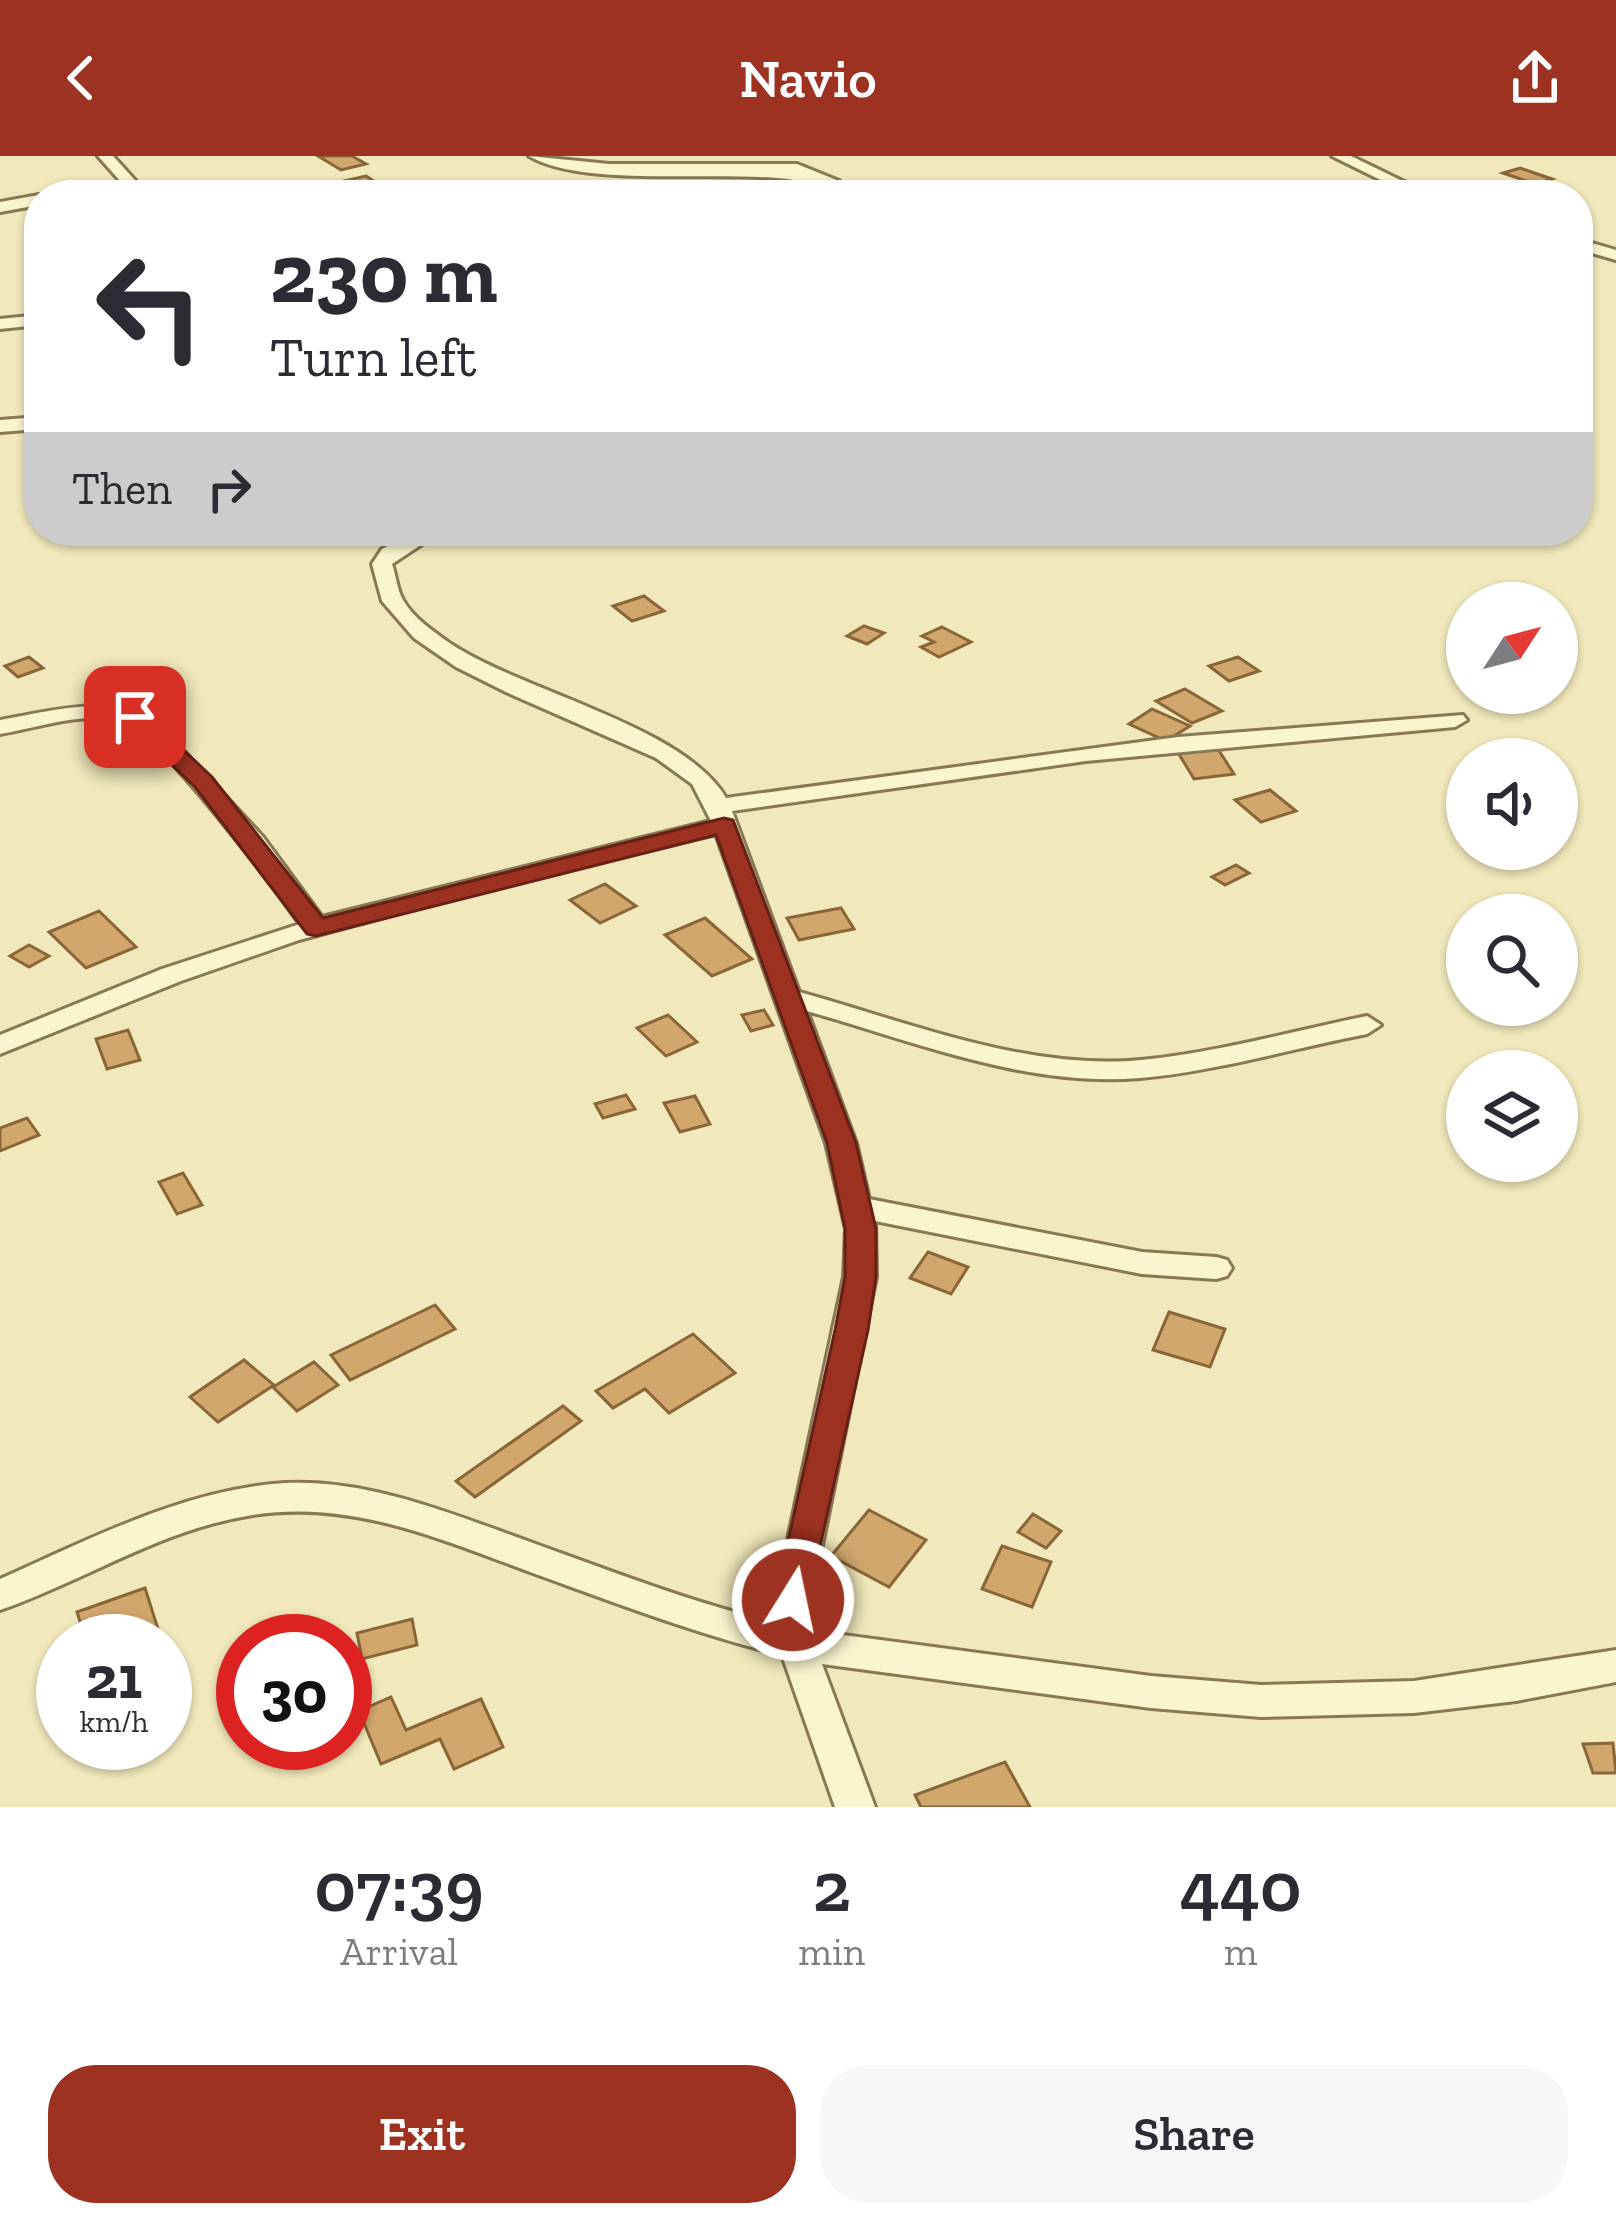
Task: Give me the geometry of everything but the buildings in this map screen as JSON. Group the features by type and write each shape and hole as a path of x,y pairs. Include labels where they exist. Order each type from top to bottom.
{"street":[{"path":"105,156 127,180"},
{"path":"536,156 609,168 797,168 825,180"},
{"path":"1339,156 1391,180"},
{"path":"400,546 382,564 386,587 410,623 496,680 673,758 706,784 842,1143 858,1208 860,1277 793,1600 796,1643 855,1807"},
{"path":"0,727 103,714 124,714 144,722 254,842 316,928"},
{"path":"0,1045 194,967 316,928 721,816 879,780 1268,733 1455,720"},
{"path":"787,997 1003,1054 1112,1071 1141,1070 1367,1025"},
{"path":"858,1208 1142,1263 1216,1268"},
{"path":"0,1595 198,1514 236,1504 303,1498 339,1500 436,1522 587,1577 796,1643 1211,1699 1325,1701 1441,1695 1616,1666"}],"route":[{"path":"135,717 203,782 254,842 316,928 724,825 842,1143 861,1229 852,1330 793,1600"}]}
